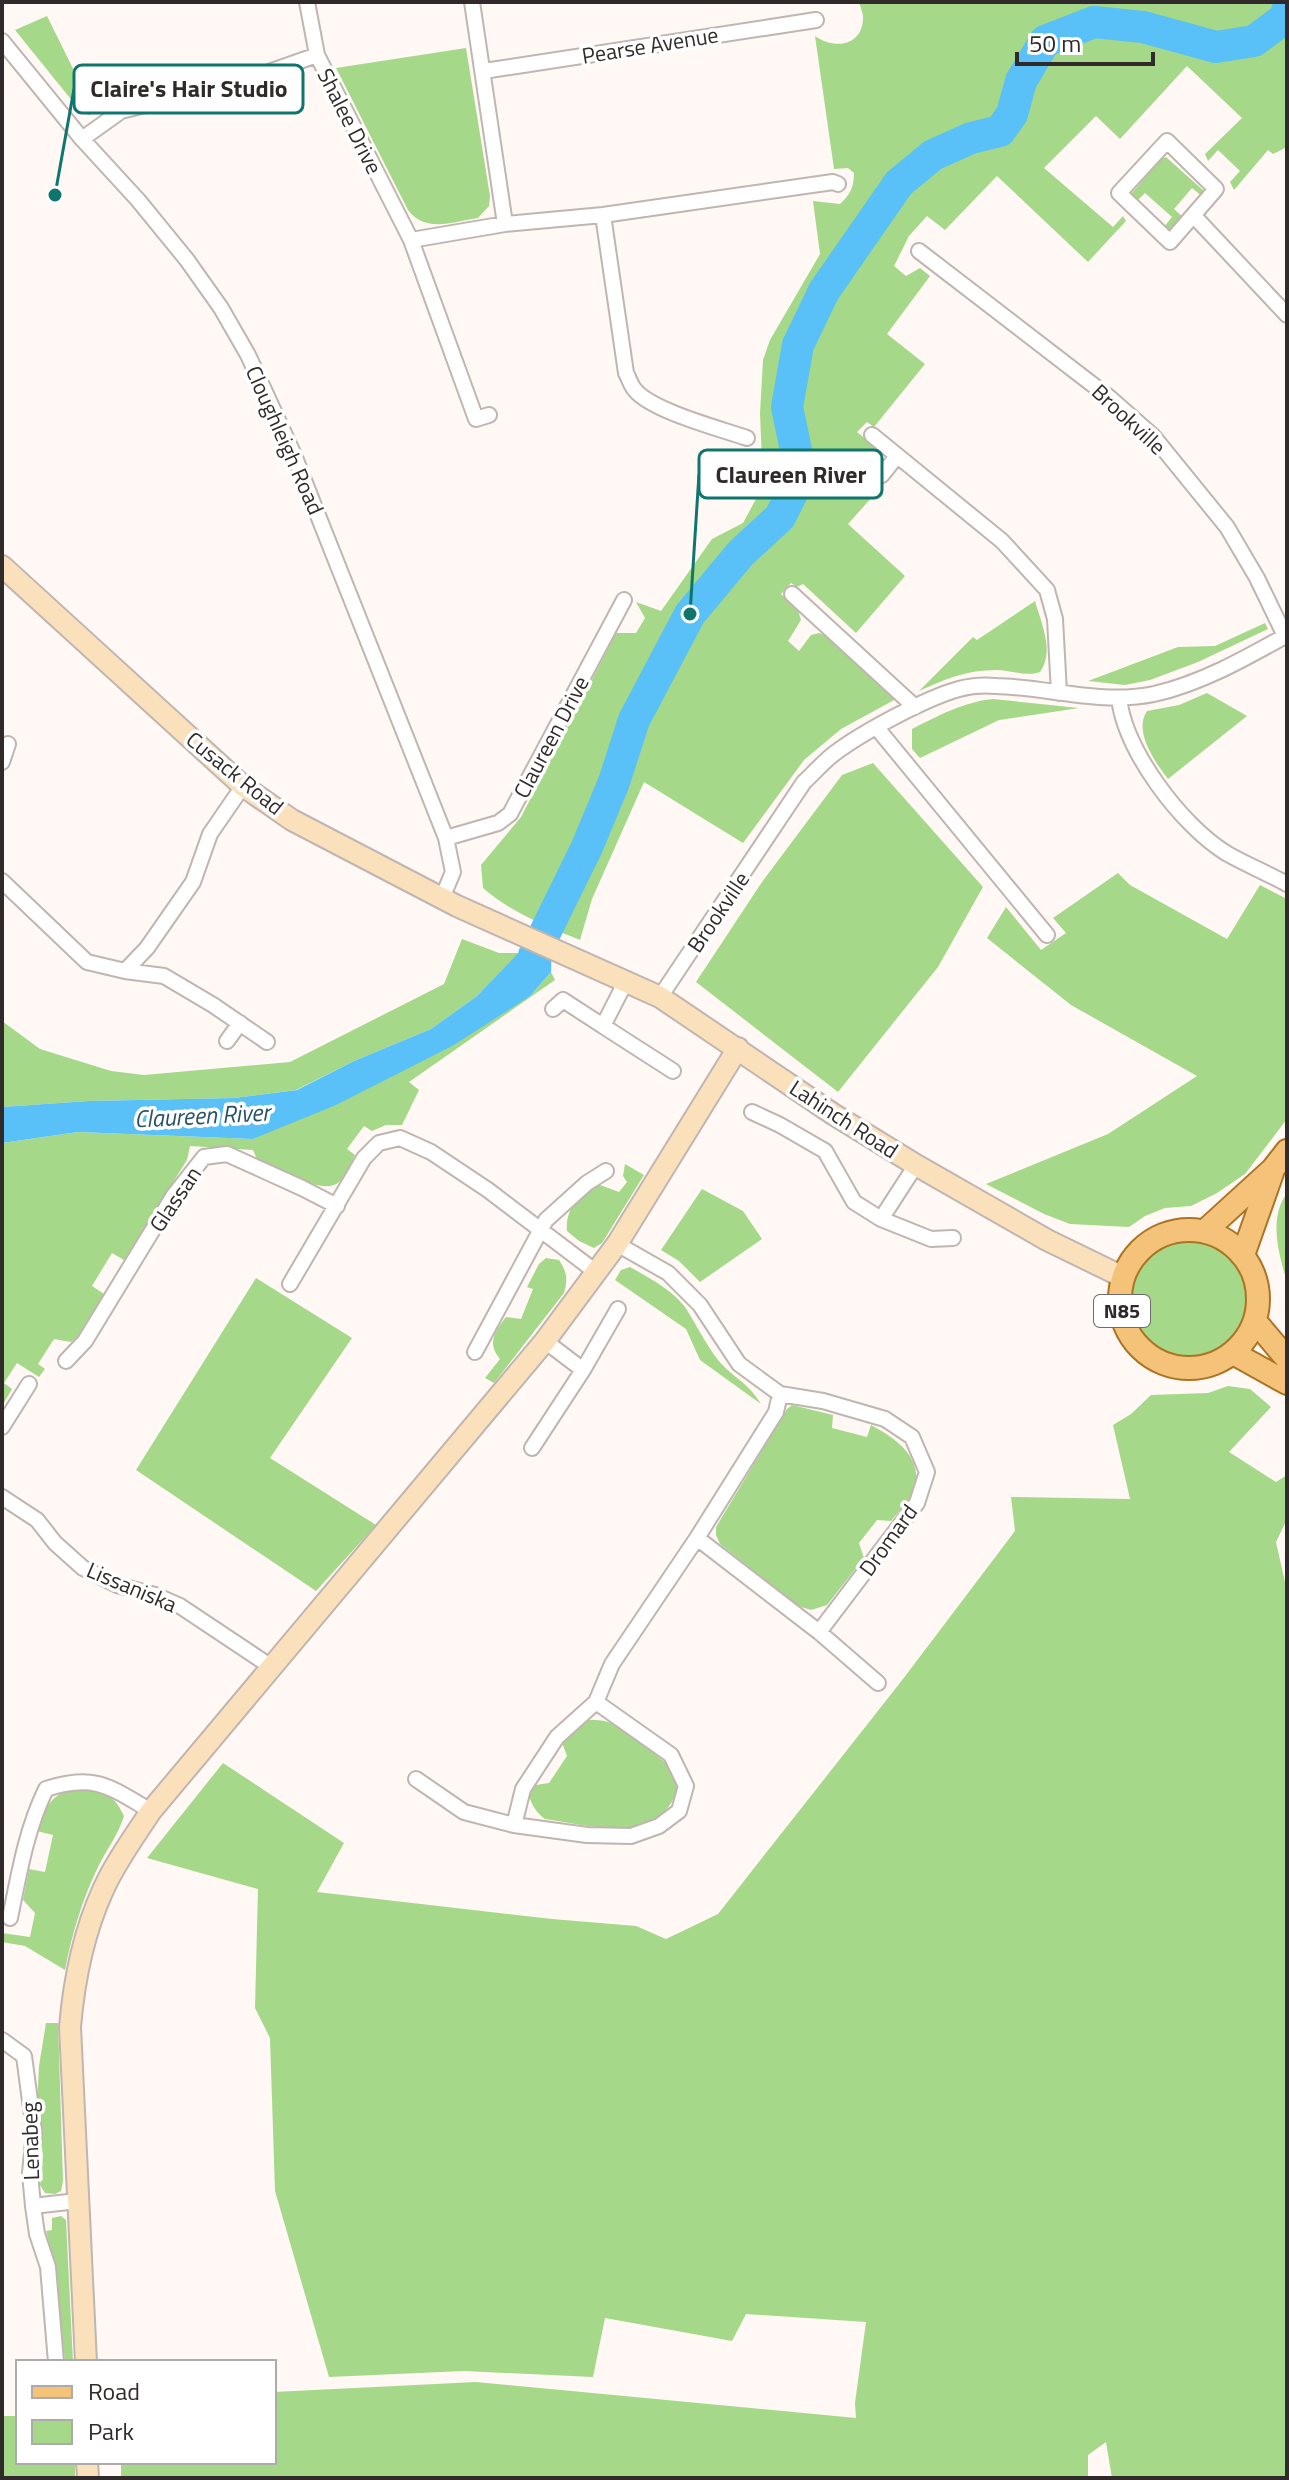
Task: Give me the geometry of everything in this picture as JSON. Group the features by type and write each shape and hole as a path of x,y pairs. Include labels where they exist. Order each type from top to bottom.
{"main road":[{"path":"1287,1151 1273,1169 1205,1231 1226,1240 1243,1255 1254,1275 1259,1298 1255,1321 1233,1353 1287,1383"},
{"path":"1243,1255 1273,1169"},
{"name":"N85","path":"1205,1231 1184,1229 1155,1239 1132,1258 1123,1277 1120,1297 1122,1318 1131,1337 1146,1353 1164,1363 1182,1368 1200,1367 1218,1362 1233,1353"},
{"path":"1255,1321 1287,1359"}],"street":[{"path":"307,2 317,55"},
{"path":"472,2 505,224"},
{"name":"Pearse Avenue","path":"484,71 816,20"},
{"name":"Cloughleigh Road","path":"2,41 187,260 221,308 248,355 294,455 446,838 453,872 442,898"},
{"name":"Shalee Drive","path":"82,139 121,111 246,80 317,55 411,240 476,419 489,415"},
{"path":"1167,141 1216,189 1194,216 1170,242 1119,193 1167,141"},
{"path":"411,240 505,224 603,215 833,182 838,184"},
{"path":"603,215 626,373 635,390 646,399 689,419 747,438"},
{"path":"1194,216 1287,315"},
{"name":"Brookville","path":"660,997 804,782 835,753 877,728 915,707 961,688 996,686 1119,698 1153,694 1183,686 1256,653 1286,635 1227,527 1153,436 1110,398 919,251"},
{"path":"872,435 1002,541 1047,590 1055,619 1059,693"},
{"path":"882,475 897,456"},
{"name":"Cusack Road","path":"2,566 243,786 292,820 442,898 569,956"},
{"path":"792,594 915,707"},
{"name":"Claureen Drive","path":"446,838 498,823 510,814 624,600"},
{"path":"1119,698 1120,713 1148,772 1189,821 1227,853 1287,884"},
{"path":"877,728 1047,935"},
{"path":"6,766 8,744"},
{"path":"125,971 147,948 193,882 210,834 243,786"},
{"path":"2,881 87,962 164,976 267,1042"},
{"name":"Lahinch Road","path":"569,956 660,997 833,1114 916,1165 1047,1240 1123,1277"},
{"path":"603,1026 626,981"},
{"path":"553,1009 563,1000 673,1071"},
{"path":"227,1041 240,1023"},
{"path":"86,2360 70,2027 73,1991 82,1949 103,1889 151,1811 545,1341 617,1244 738,1048"},
{"path":"752,1112 825,1151 854,1202 881,1219 931,1239 953,1238"},
{"path":"290,1284 364,1158 379,1143 400,1138 431,1152 596,1272"},
{"name":"Glassan","path":"66,1361 85,1341 174,1195 204,1157 227,1154 337,1206"},
{"path":"881,1219 916,1165"},
{"path":"475,1352 546,1220 587,1183 606,1171"},
{"name":"Dromard","path":"617,1244 668,1273 700,1305 739,1364 780,1394 823,1401 885,1419 912,1437 927,1472 917,1503 819,1632"},
{"path":"532,1448 618,1309"},
{"path":"545,1341 583,1370"},
{"path":"2,1427 29,1384"},
{"path":"514,1825 523,1789 557,1737 596,1702 612,1664 697,1538 776,1412 780,1394"},
{"name":"Lissaniska","path":"2,1497 37,1520 55,1543 83,1568 117,1585 155,1595 180,1606 270,1666"},
{"path":"697,1538 819,1632 878,1683"},
{"path":"416,1779 464,1812 514,1825 587,1835 631,1836 659,1826 679,1811 686,1786 671,1755 596,1702"},
{"path":"10,1918 26,1843 46,1789 90,1781 117,1791 151,1811"},
{"name":"Lenabeg","path":"2,2040 24,2056 34,2131 30,2173 33,2206 37,2234 48,2267 56,2360"},
{"name":"Lenabeg","path":"33,2206 77,2201"}],"green space":[{"path":"859,2 1287,2 1287,147 1273,154 1268,150 1234,190 1230,182 1240,171 1218,150 1208,161 1205,154 1242,118 1187,66 1120,139 1096,116 1044,168 1113,227 1123,216 1126,221 1088,262 997,176 945,230 927,216 909,236 894,266 906,276 920,268 930,276 887,334 925,364 874,427 867,422 857,432 879,450 877,465 867,477 881,487 848,524 905,576 856,633 803,584 797,587 791,583 781,594 798,610 801,620 788,641 799,651 811,635 819,633 828,636 896,699 841,729 804,760 743,843 644,782 592,899 580,940 529,918 494,897 483,888 481,865 521,817 616,633 636,633 645,618 636,602 661,611 712,539 743,523 763,486 760,413 763,360 770,340 820,254 813,201 840,204 851,190 854,178 854,173 848,168 834,169 815,36 838,44 852,40 861,29 863,20"},
{"path":"47,16 95,113 82,113 15,30"},
{"path":"466,48 490,196 489,206 478,218 431,224 423,222 408,210 336,68"},
{"path":"1166,157 1204,191 1203,197 1192,188 1174,209 1184,218 1177,228 1171,230 1164,227 1172,217 1145,193 1136,202 1130,195"},
{"path":"1035,601 1047,646 1040,672 1030,674 996,670 966,673 919,691 973,637 977,640"},
{"path":"1265,623 1268,629 1198,662 1150,680 1125,685 1088,681 1178,647 1215,646"},
{"path":"1207,693 1247,716 1168,779 1147,746 1143,719 1147,711 1179,705"},
{"path":"993,699 1079,708 999,720 920,758 912,749 912,729 961,706"},
{"path":"873,763 983,887 938,967 838,1092 696,982 762,882 842,775"},
{"path":"1118,873 1130,885 1227,939 1260,885 1287,899 1287,1119 1245,1174 1191,1206 1165,1208 1129,1227 1070,1224 986,1184 1108,1134 1197,1076 1071,1005 987,938 1006,907 1041,950 1066,933 1053,918"},
{"path":"462,939 499,953 519,953 477,996 431,1029 354,1061 296,1090 234,1098 88,1101 2,1107 2,1021 40,1049 111,1071 144,1075 290,1062 444,984"},
{"path":"551,972 555,980 409,1082 419,1090 402,1125 386,1125 372,1131 364,1126 347,1149 355,1155 346,1173 331,1186 299,1179 257,1159 253,1150 190,1146 187,1160 124,1260 112,1253 92,1286 104,1294 77,1337 71,1342 54,1339 38,1364 45,1369 39,1377 17,1363 4,1383 12,1389 2,1406 2,1143 78,1132 253,1139 530,996"},
{"path":"625,1164 644,1175 602,1243 594,1248 579,1241 567,1231 571,1209 580,1197 600,1185 619,1192 627,1182 623,1176"},
{"path":"702,1189 743,1211 762,1239 700,1282 679,1261 661,1250"},
{"path":"1287,1193 1287,1282 1278,1248 1277,1225 1281,1203"},
{"path":"1188,1239 1211,1244 1231,1257 1244,1277 1249,1300 1244,1323 1231,1343 1211,1356 1188,1361 1165,1356 1145,1343 1132,1323 1127,1300 1132,1277 1145,1257 1165,1244"},
{"path":"546,1258 559,1260 564,1268 564,1293 494,1383 485,1378 500,1359 493,1343 495,1333 506,1317 521,1319 533,1289 527,1287 539,1264"},
{"path":"630,1267 680,1301 718,1360 761,1404 700,1360 686,1329 615,1280 621,1270"},
{"path":"256,1278 352,1338 270,1458 376,1525 316,1591 136,1470"},
{"path":"1228,1386 1250,1389 1271,1407 1229,1452 1276,1482 1287,1475 1287,1519 1276,1542 1287,1591 1287,2478 1112,2478 1106,2442 1088,2455 1088,2478 121,2478 121,2464 276,2464 276,2392 476,2382 856,2418 855,2403 866,2322 746,2314 732,2341 605,2318 593,2377 464,2371 329,2377 275,2191 270,2038 255,2008 258,1889 147,1858 223,1763 344,1843 317,1892 636,1926 666,1939 718,1914 903,1679 1015,1531 1011,1497 1130,1499 1113,1425 1131,1414 1151,1395 1208,1393"},
{"path":"792,1405 833,1415 832,1428 867,1437 871,1425 906,1450 915,1468 916,1479 910,1498 891,1521 877,1520 859,1543 864,1558 827,1605 811,1610 798,1606 720,1544 716,1535 716,1527"},
{"path":"589,1720 613,1724 671,1768 677,1787 674,1797 655,1819 626,1828 603,1827 545,1819 535,1809 529,1796 536,1785 549,1783 567,1756 562,1743 568,1732"},
{"path":"72,1788 104,1793 115,1801 124,1816 87,1892 65,1970 25,1946 2,1942 2,1933 30,1937 35,1913 23,1900 29,1869 45,1872 53,1835 37,1831 49,1804"},
{"path":"46,2023 58,2023 63,2181 61,2191 55,2194 45,2193 40,2185 43,2156 37,2107"},
{"path":"61,2216 66,2220 73,2360 65,2360 55,2267 46,2231 52,2230 52,2218"},
{"path":"2,2416 16,2416 16,2464 75,2464 75,2478 2,2478"}],"water":[{"path":"553,917 551,972 530,996 454,1045 336,1105 253,1139 78,1132 2,1143 2,1107 88,1101 234,1098 297,1090 354,1061 431,1029 477,996"}],"waterway":[{"name":"Claureen River","path":"534,955 587,847 614,782 634,720 690,614 741,553 780,517 794,489 796,450 787,407 798,345 824,291 899,183 933,155 971,138 1000,131 1012,114 1021,81 1045,41 1094,22 1143,27 1216,47 1254,41 1285,18 1287,11"}],"place":[{"name":"Claire's Hair Studio","path":"55,195"},
{"name":"Claureen River","path":"690,614"}]}
